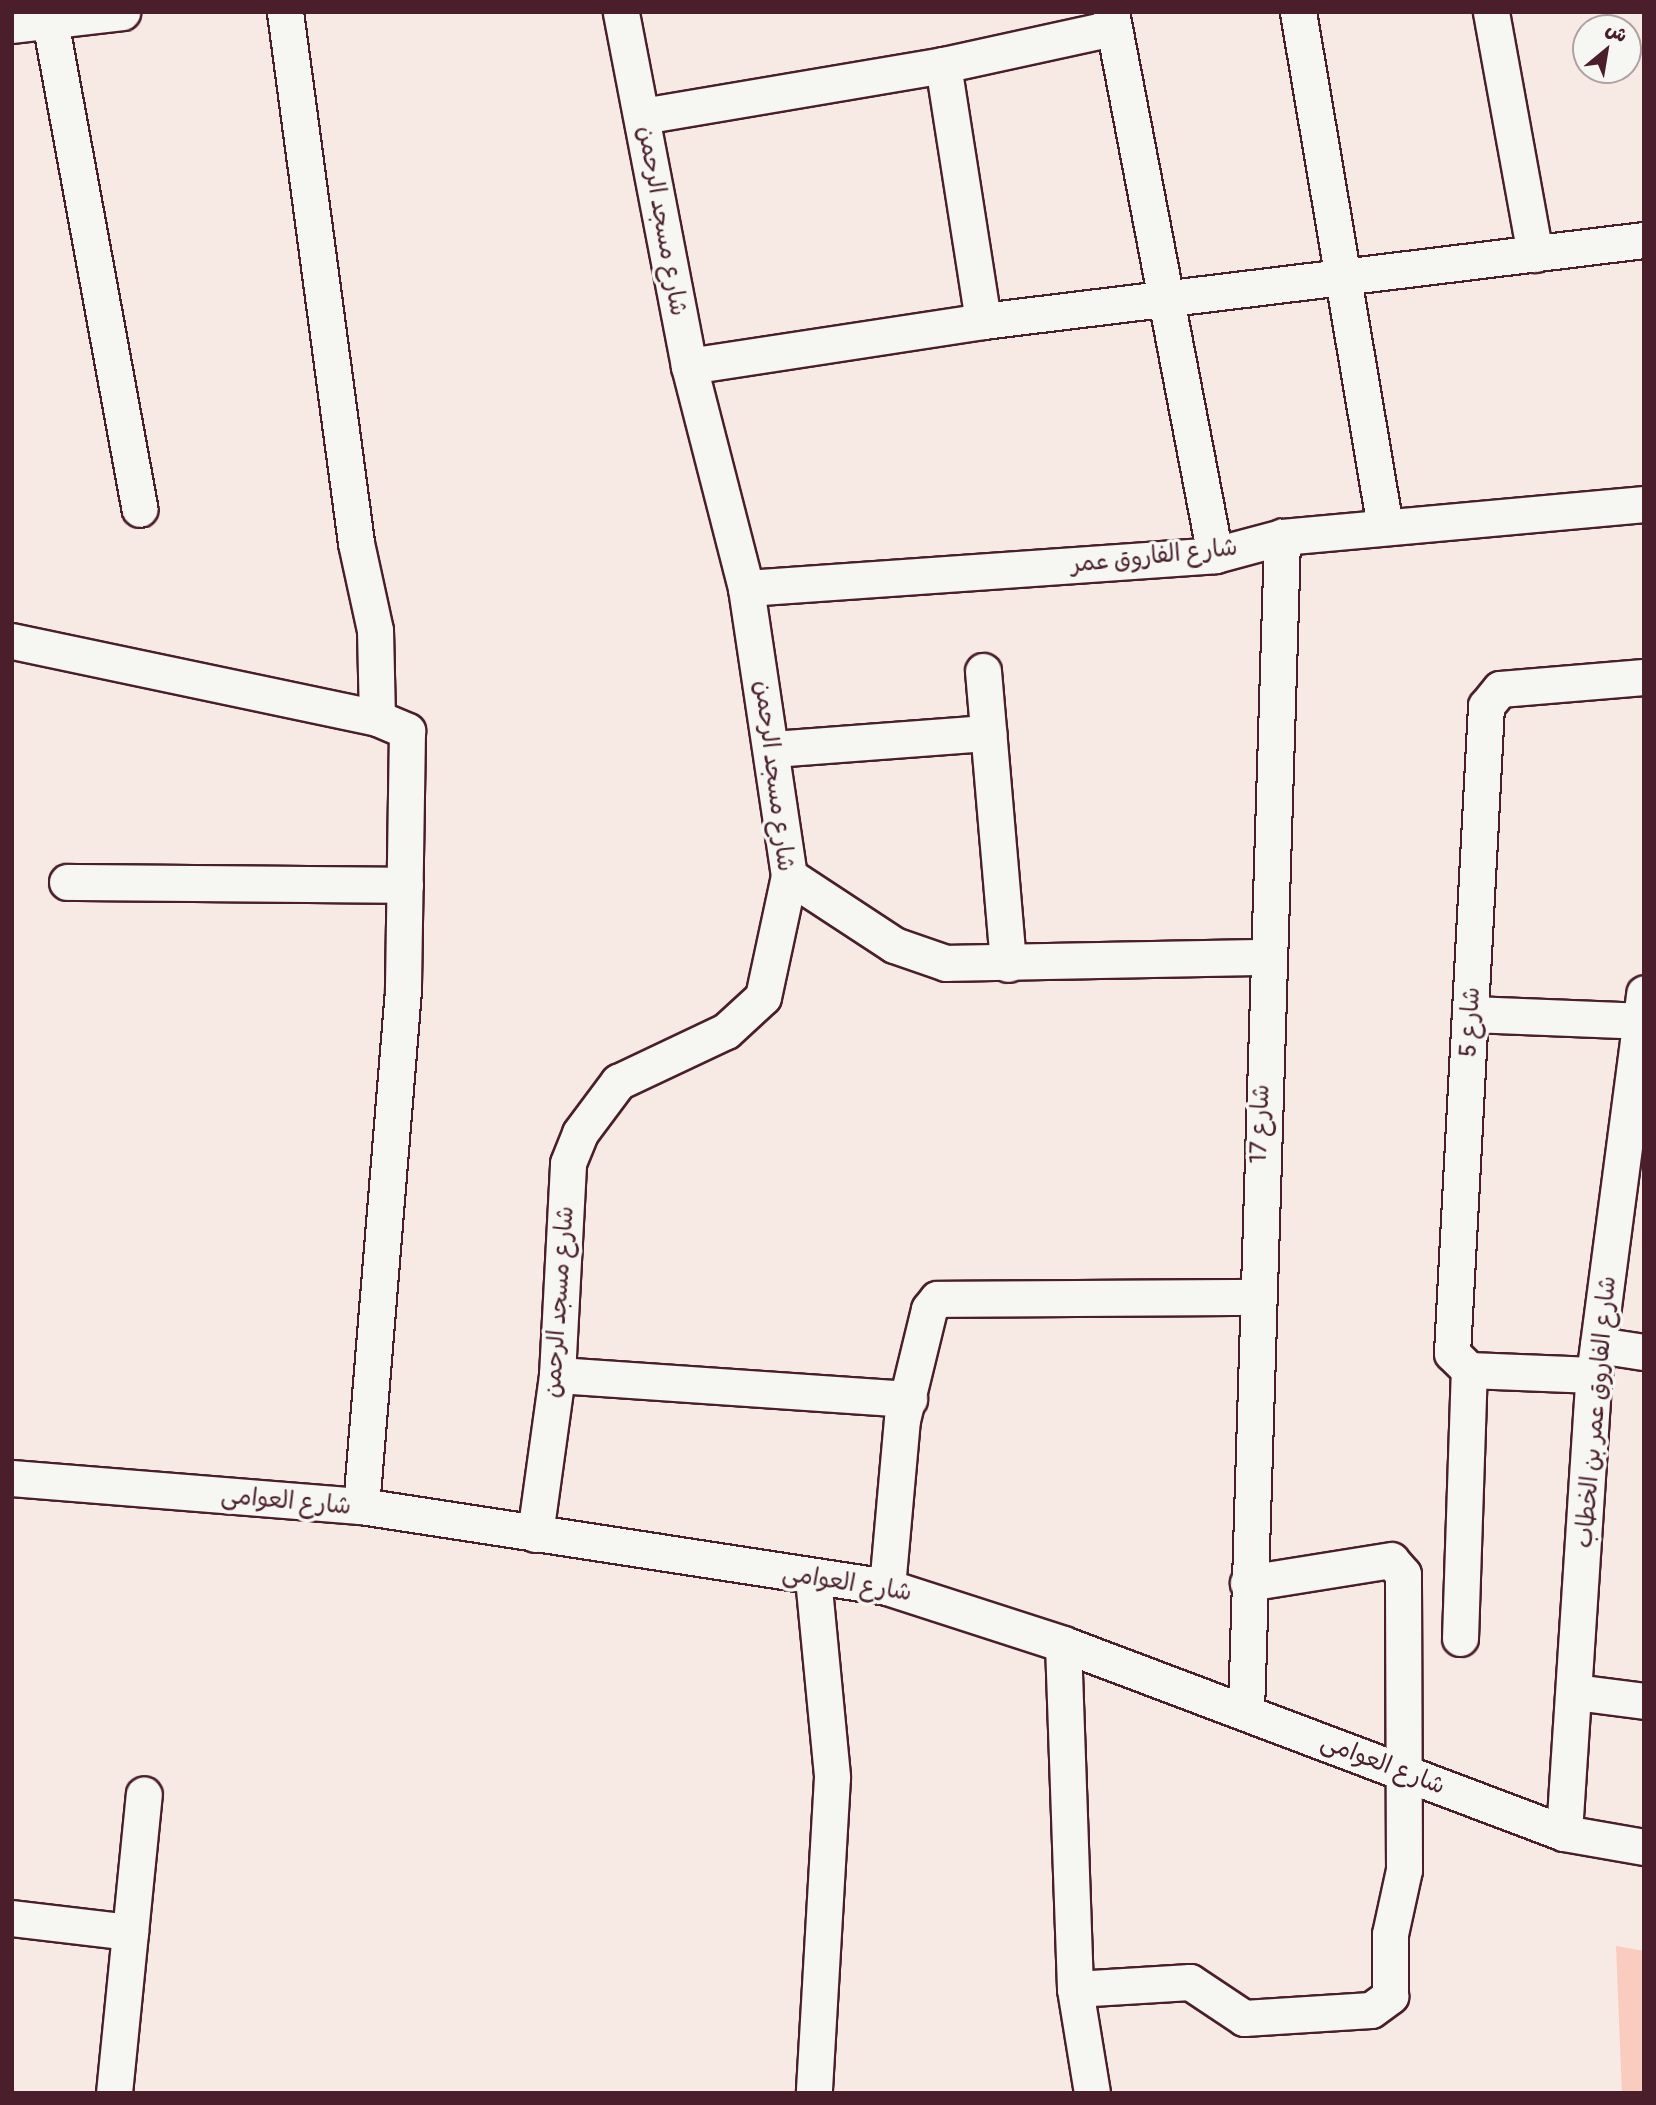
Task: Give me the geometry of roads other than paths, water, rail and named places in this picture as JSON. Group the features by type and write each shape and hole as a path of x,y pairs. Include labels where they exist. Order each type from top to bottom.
{"street":[{"path":"122,12 33,20 140,509"},
{"path":"285,12 356,543 375,630 377,718"},
{"name":"شارع مسجد الرحمن","path":"535,1534 557,1375 568,1163 580,1133 618,1082 726,1031 763,997 789,876 774,749 746,588 688,366 621,12"},
{"path":"1298,12 1385,527"},
{"path":"1491,12 1535,254"},
{"path":"642,116 943,65 1112,20 1215,555"},
{"path":"943,65 983,321"},
{"path":"688,366 983,321 1344,274 1644,240"},
{"name":"شارع الفاروق عمر","path":"746,588 1215,555 1282,537 1644,504"},
{"name":"شارع 17","path":"1245,1711 1254,1297 1282,537"},
{"path":"12,641 377,718 403,726 409,738 405,885 361,1506"},
{"path":"983,671 1007,964"},
{"name":"شارع 5","path":"1469,1370 1452,1353 1490,696 1500,689 1644,677"},
{"path":"774,749 988,733"},
{"path":"789,876 915,954 946,963 1007,964 1266,957"},
{"path":"67,883 405,885"},
{"path":"1470,1014 1642,1007"},
{"name":"شارع الفاروق عمر بن الخطاب","path":"1564,1833 1596,1360 1637,1071 1642,1007"},
{"path":"887,1587 909,1399 929,1309 937,1299 1254,1297"},
{"path":"1460,1638 1469,1370 1596,1360 1644,1352"},
{"path":"557,1375 909,1399"},
{"name":"شارع العوامى","path":"12,1478 361,1506 813,1578 887,1587 1063,1644 1564,1833 1644,1847"},
{"path":"1075,1989 1190,1982 1244,2018 1381,2008 1390,1996 1390,1934 1404,1870 1399,1770 1403,1574 1397,1564 1384,1561 1248,1583"},
{"path":"813,1578 832,1777 814,2093"},
{"path":"1063,1644 1075,1989 1092,2093"},
{"path":"1575,1692 1644,1701"},
{"path":"114,2093 144,1795"},
{"path":"12,1918 130,1932"}]}
